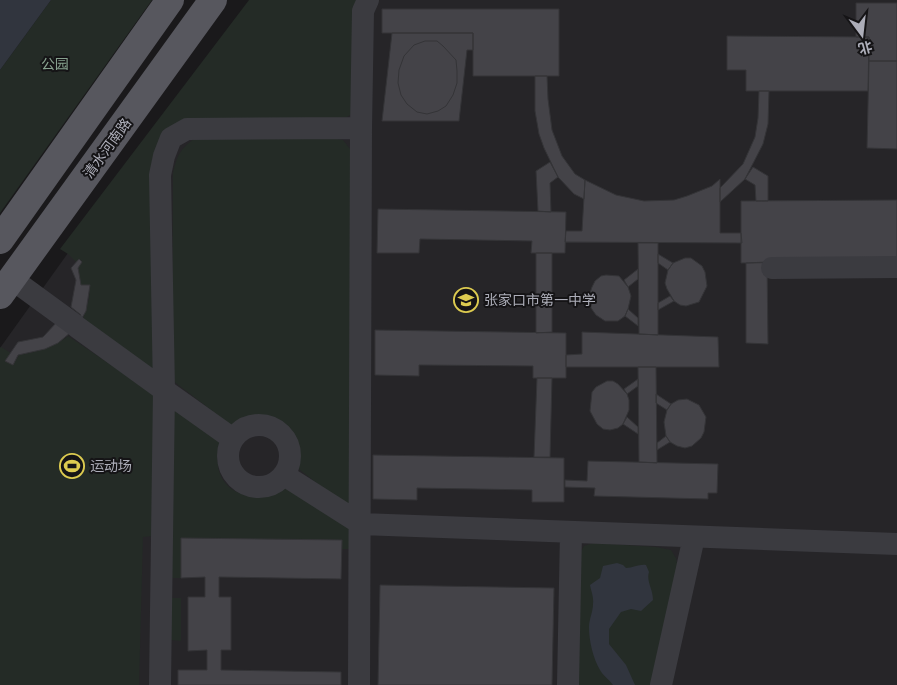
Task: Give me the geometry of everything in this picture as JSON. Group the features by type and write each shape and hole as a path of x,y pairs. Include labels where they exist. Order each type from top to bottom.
{"main road":[{"path":"0,240 170,0"},
{"name":"清水河南路","path":"6,287 213,0"}],"lane":[{"path":"359,685 361,128 363,11 368,0"},
{"path":"160,685 164,390 160,175 164,156 171,138 187,129 361,128"},
{"path":"772,268 897,267"},
{"path":"6,287 76,326 233,439"},
{"path":"253,426 266,426 276,430 285,441 289,453 288,466 284,475 275,483 262,488 252,487 243,483 233,473 228,462 229,448 233,439 241,430 253,426"},
{"path":"284,475 360,524 897,544"},
{"path":"568,685 571,532"},
{"path":"661,685 694,537"}],"shaded area":[{"path":"0,0 51,0 0,70"},
{"name":"张家口市第一中学","path":"264,0 897,0 897,685 0,685 0,348 73,246"},
{"path":"617,563 626,568 646,565 653,596 653,600 641,611 631,609 621,612 609,629 609,644 626,665 635,685 613,685 603,674 593,655 590,638 589,624 593,596 590,585 600,578 603,566"}],"green space":[{"name":"公园","path":"51,0 152,0 0,213 0,70"},
{"path":"249,0 360,0 353,113 347,117 167,136 155,371 83,319 89,299 90,285 81,285 78,268 82,261 79,259 76,262 60,249"},
{"path":"333,138 343,140 350,149 352,511 295,466 296,457 293,440 284,426 269,418 256,417 233,427 172,380 173,173 180,153 194,139"},
{"path":"68,336 154,394 154,536 143,537 139,685 0,685 0,348 11,353 5,361 13,365 19,355 45,349 57,344"},
{"path":"171,409 222,439 218,455 219,470 224,481 232,489 243,494 256,495 270,493 285,486 352,529 351,549 342,549 342,540 181,538 181,578 169,578"},
{"path":"593,543 656,547 671,550 676,558 678,568 653,685 576,685 579,555 584,546"},
{"path":"169,598 181,598 181,641 170,640"}],"building":[{"path":"856,3 897,3 897,61 869,61 869,37 856,37"},
{"path":"382,9 559,9 559,76 473,76 473,33 382,33"},
{"path":"392,33 473,33 473,50 467,50 459,121 382,121"},
{"path":"727,36 869,37 868,91 746,91 746,70 727,70"},
{"path":"425,41 437,41 443,46 456,60 457,71 457,83 453,95 446,106 438,111 427,114 417,112 407,104 401,95 398,83 399,70 404,56 414,45"},
{"path":"869,61 897,61 897,149 867,148"},
{"path":"535,76 547,76 552,130 562,156 575,174 585,180 584,199 574,194 558,177 544,148 539,134 535,111"},
{"path":"759,91 769,91 768,124 763,144 745,179 720,202 720,188 743,164 755,137"},
{"path":"550,162 558,177 550,183 551,212 538,211 536,171"},
{"path":"753,167 768,176 768,201 756,201 755,185 745,179"},
{"path":"720,179 720,233 741,233 742,243 565,242 566,231 582,231 585,180 616,195 644,201 674,200 712,186"},
{"path":"897,200 897,261 741,263 741,201"},
{"path":"378,209 566,212 565,253 531,253 532,241 420,239 419,253 377,253"},
{"path":"638,243 658,243 658,335 639,334"},
{"path":"536,253 552,253 552,332 536,333"},
{"path":"658,254 673,263 668,270 658,263"},
{"path":"685,258 691,258 702,266 707,286 699,302 686,306 674,301 665,283 668,270 673,263"},
{"path":"79,259 82,262 78,268 81,285 90,285 86,311 77,327 58,343 45,349 18,355 13,365 5,361 18,342 43,337 56,323 76,323 81,315 71,307 76,280 71,268"},
{"path":"767,262 768,344 746,343 746,263"},
{"path":"638,269 638,279 628,287 624,280"},
{"path":"601,276 619,276 628,287 631,296 625,316 618,321 605,321 596,315 591,308 590,293 592,287 595,281"},
{"path":"670,296 674,301 658,310 658,303"},
{"path":"628,309 638,318 638,326 625,316"},
{"path":"375,330 566,333 566,378 533,378 533,366 419,365 419,376 375,375"},
{"path":"582,332 718,337 719,367 566,367 566,355 582,354"},
{"path":"638,367 656,367 657,463 639,462"},
{"path":"537,378 552,378 550,457 534,457"},
{"path":"638,379 638,386 627,394 624,389"},
{"path":"607,381 613,381 618,384 627,394 629,400 629,410 623,424 618,428 610,430 603,429 597,424 590,411 592,392 596,387"},
{"path":"656,394 671,404 667,410 656,403"},
{"path":"687,399 699,405 706,417 704,432 701,438 692,446 685,448 670,442 666,436 664,422 667,410 671,404 678,400"},
{"path":"627,417 638,427 638,434 623,424"},
{"path":"666,436 670,442 657,450 657,443"},
{"path":"373,455 564,458 564,502 532,502 532,490 417,488 417,500 373,499"},
{"path":"588,461 718,464 717,493 708,493 708,499 594,496 595,488 565,487 565,480 587,481"},
{"path":"181,538 342,540 341,579 219,577 219,597 231,597 231,650 221,650 221,670 341,672 341,685 178,685 178,670 207,670 207,650 188,651 188,597 205,597 205,577 181,578"},
{"path":"380,585 554,588 552,685 378,685"}],"place":[{"name":"张家口市第一中学","path":"466,300"},
{"name":"运动场","path":"72,466"}]}
